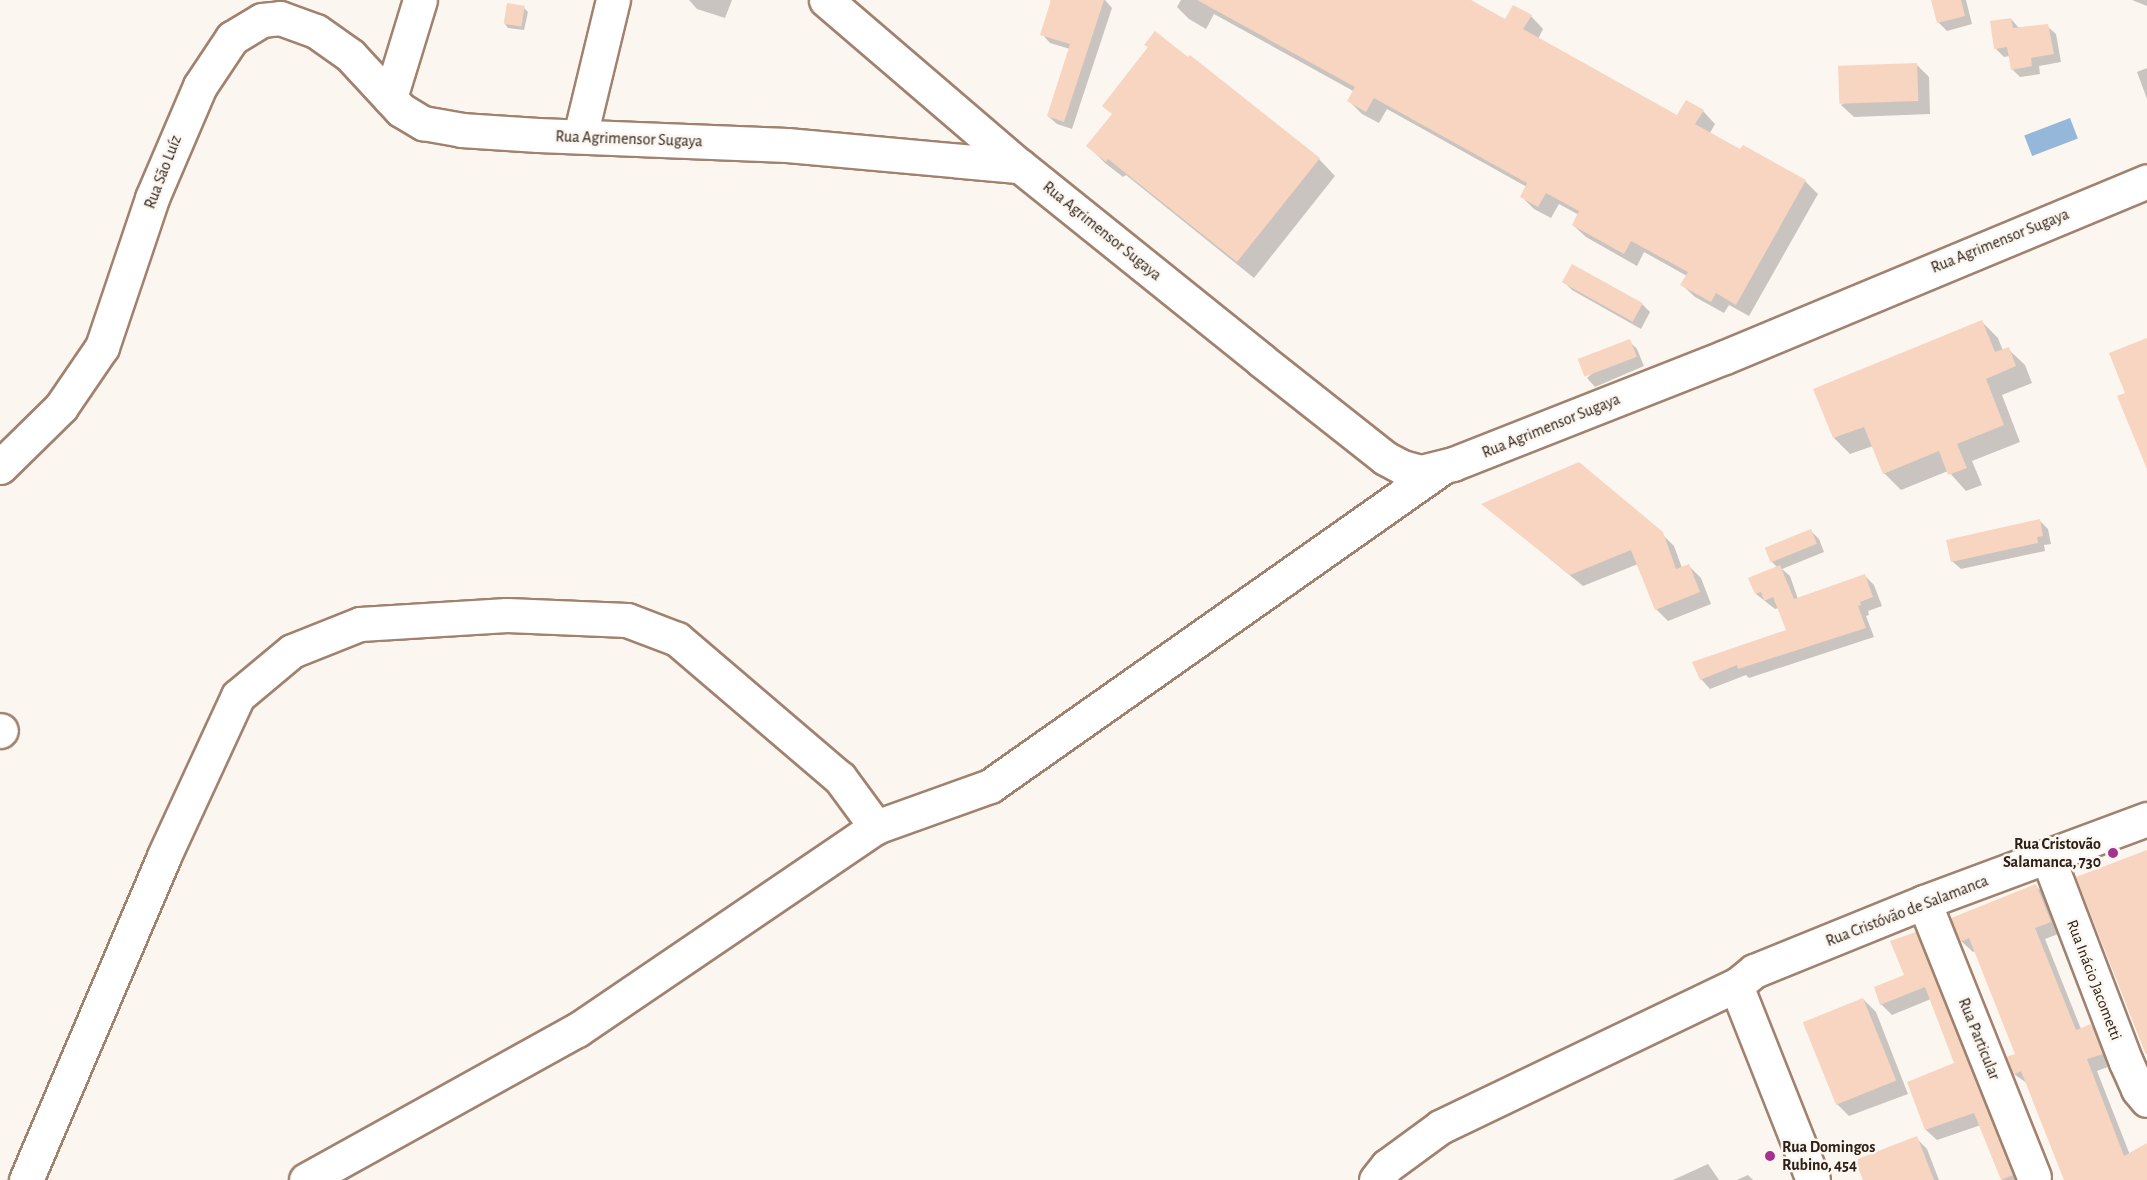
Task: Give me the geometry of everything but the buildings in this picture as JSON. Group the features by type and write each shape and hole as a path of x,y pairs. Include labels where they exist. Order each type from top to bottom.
{"street":[{"path":"390,98 420,0"},
{"path":"580,136 613,0"},
{"name":"Rua Agrimensor Sugaya","path":"826,0 1020,166 1385,458 1402,467 1421,472 1440,469 1725,357 2147,181"},
{"name":"Rua São Luíz","path":"0,467 61,407 102,347 152,198 179,131 200,86 232,38 243,29 272,17 316,31 350,55 390,98"},
{"name":"Rua Agrimensor Sugaya","path":"390,98 401,110 423,123 472,130 787,145 1020,166"},
{"path":"306,1180 577,1030 876,827 990,786 1440,469"},
{"path":"26,1180 165,856 238,696 292,651 360,624 507,615 627,620 677,639 840,778 876,827"},
{"name":"Rua Cristóvão de Salamanca","path":"1376,1180 1387,1166 1440,1127 1738,984 1754,971 1924,902 2048,858 2147,819"},
{"name":"Rua Inácio Jacometti","path":"2048,858 2126,1062 2138,1089 2147,1100"},
{"name":"Rua Particular","path":"1924,902 2034,1177"},
{"path":"1738,984 1739,993 1813,1180"}],"water":[{"path":"2070,118 2078,139 2032,156 2024,136"}],"place":[{"name":"Rua Cristovão Salamanca, 730","path":"2113,853"},
{"name":"Rua Domingos Rubino, 454","path":"1770,1156"}]}
